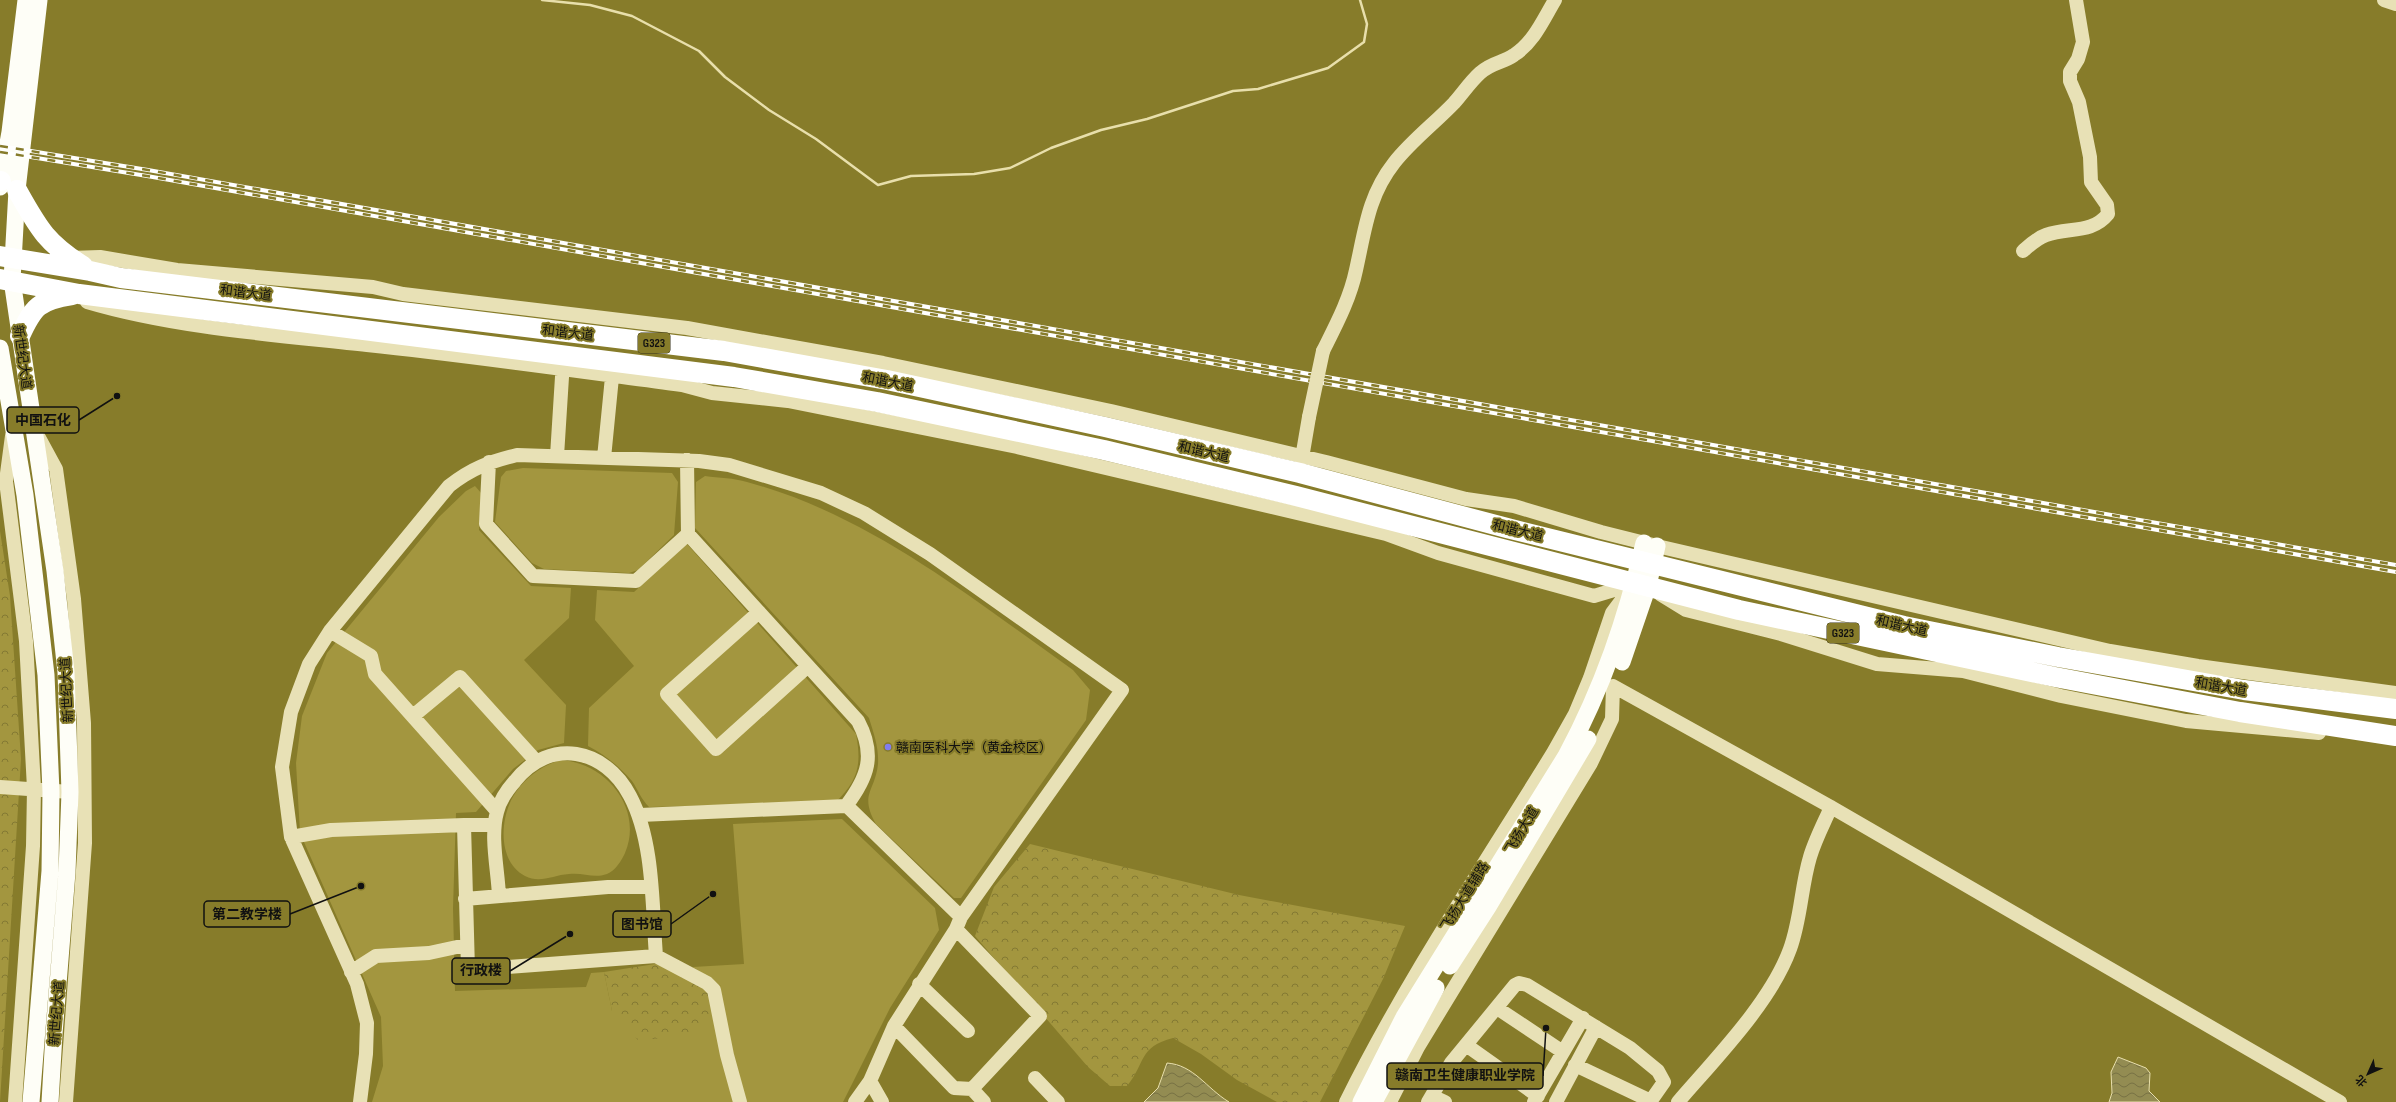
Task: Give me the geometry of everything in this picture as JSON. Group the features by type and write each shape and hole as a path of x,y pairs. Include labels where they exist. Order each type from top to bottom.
{"highway":[{"path":"4,185 44,235 70,258 90,270"},
{"name":"和谐大道","path":"7,257 90,270 121,278 724,351 887,380 1105,427 1300,473 1507,528 1649,553 1904,626 2058,657 2244,690 2396,709"},
{"name":"和谐大道","path":"6,280 72,295 563,362 612,368 734,377 877,402 1104,450 1296,496 1641,585"},
{"path":"20,336 36,306 51,298 72,295"},
{"name":"G323","path":"1641,585 1747,612 2039,674 2240,712 2396,738"}],"main road":[{"path":"4,185 26,0"},
{"path":"4,185 38,0"},
{"name":"新世纪大道","path":"4,185 7,257 6,280 20,336 54,564 64,645 70,792 66,890 50,1102"},
{"name":"新世纪大道","path":"0,348 13,430 26,495 35,567 47,695 51,792 50,872 43,936 31,1102"},
{"name":"飞扬大道","path":"1374,1102 1428,1001 1488,907 1575,765 1613,686 1649,553"},
{"name":"飞扬大道","path":"1361,1102 1368,1085 1404,1017 1562,763 1586,718 1641,585"}],"street":[{"path":"1302,458 1323,351 1344,308 1356,270 1364,227 1375,195 1394,162 1454,102 1479,74 1493,63 1512,56 1529,44 1555,0"},
{"path":"2023,250 2046,235 2091,228 2102,222 2108,214 2107,206 2091,182 2090,157 2079,102 2070,82 2070,72 2078,59 2082,42 2076,0"},
{"path":"2384,0 2396,4"},
{"path":"7,257 100,257 177,270 373,287 403,294 688,328 883,363 1111,411 1302,458 1326,462 1466,499 1514,506 1601,532 1649,553 2110,651 2198,666 2396,693"},
{"path":"557,456 563,362"},
{"path":"604,458 612,368 712,393 788,401 1017,447 1386,534 1438,553 1594,596 1604,603 1612,612"},
{"path":"33,427 56,469 74,599 84,723 85,843 79,938 69,1036 66,1102"},
{"path":"13,430 6,482 26,641 34,788 33,846 15,1102"},
{"path":"360,1102 368,1023 357,984 291,837 282,767 291,712 309,664 330,631 450,486 468,471 489,462 517,455 687,460 729,465 821,493 864,513 930,554 1122,690 959,923 919,984 894,1026 870,1081 855,1102"},
{"path":"687,460 688,534 858,721 868,745 867,766 863,782 847,806"},
{"path":"489,462 486,524 533,576 636,581 688,534"},
{"path":"1594,596 1641,585"},
{"name":"飞扬大道辅路","path":"1346,1102 1369,1054 1402,996 1568,727 1602,647 1612,612 1641,585"},
{"path":"64,645 74,599"},
{"path":"759,612 667,694 716,749 808,666"},
{"path":"330,631 371,656 375,674 497,811"},
{"path":"26,641 47,695"},
{"path":"414,716 460,677 536,761"},
{"path":"1390,1102 1418,1047 1590,763 1612,719 1613,686 1832,807 2340,1102"},
{"path":"499,896 494,825 497,811 507,791 518,776 536,761 552,754 564,752 590,757 608,769 620,781 630,794 640,815 648,855 656,956"},
{"path":"0,787 34,788 51,792 70,792"},
{"path":"640,815 847,806 959,923 1040,1016 972,1089"},
{"path":"1678,1102 1754,1011 1772,984 1790,950 1799,917 1810,856 1832,807"},
{"path":"291,837 331,830 464,824 494,825"},
{"path":"464,824 466,945 468,970 656,956 687,971 707,983 714,990 727,1055 740,1102"},
{"path":"465,899 608,887 650,887"},
{"path":"66,890 79,938"},
{"path":"24,990 43,936"},
{"path":"351,972 376,956 429,953 466,945"},
{"path":"1402,996 1436,967"},
{"path":"919,984 968,1031"},
{"path":"1435,1100 1451,1063 1497,1008 1520,984 1527,985 1630,1048 1658,1071 1664,1082 1651,1101 1575,1065"},
{"path":"1418,1047 1428,1001"},
{"path":"1497,1008 1564,1052"},
{"path":"1466,1045 1536,1099 1583,1018"},
{"path":"894,1026 954,1088 972,1089 984,1102"},
{"path":"1556,1102 1596,1027"},
{"path":"1368,1085 1369,1054"},
{"path":"1035,1078 1058,1102"},
{"path":"870,1081 882,1102"}],"green space":[{"path":"523,468 672,473 678,482 674,535 638,570 629,573 544,569 532,563 495,522 501,477 506,471"},
{"path":"705,476 742,481 792,497 835,515 877,537 918,561 1073,670 1090,690 1086,720 961,898 954,898 876,824 871,814 868,799 878,764 878,752 869,718 695,528 696,482"},
{"path":"475,486 482,494 479,530 531,586 571,588 569,618 524,660 566,705 564,743 538,750 513,769 476,812 456,813 453,908 455,991 586,987 591,973 604,972 612,1011 721,986 693,967 744,964 733,824 842,819 935,908 939,930 890,1008 843,1102 372,1102 383,1066 381,1017 300,833 296,763 302,716 327,653 439,517 466,491"},
{"path":"0,531 10,596 21,759 0,1102"},
{"path":"687,544 856,734 858,745 858,763 854,779 836,802 649,807 632,781 622,770 606,757 588,746 589,708 634,666 595,620 597,590 634,592"},
{"path":"560,760 576,763 592,769 605,778 616,790 625,804 629,820 630,836 622,859 610,873 597,876 569,874 536,879 525,876 516,869 509,860 505,849 504,824 511,801 520,786 530,776 547,765"},
{"path":"1030,844 1239,895 1405,926 1383,979 1320,1102 1277,1102 1237,1080 1201,1054 1173,1038 1154,1046 1148,1051 1127,1086 1110,1086 1088,1067 975,936 994,887"},
{"path":"655,964 693,967 721,986 715,1012 708,1025 703,1029 686,1034 665,1038 638,1040 612,1011 604,972"}],"water":[{"path":"2118,1057 2146,1068 2150,1073 2149,1091 2160,1102 2109,1102 2112,1093 2111,1072"},
{"path":"1167,1063 1185,1068 1200,1078 1229,1102 1144,1102 1158,1088"}],"waterway":[{"path":"542,0 590,5 632,16 699,51 725,77 769,110 816,139 878,185 911,176 974,174 1010,168 1051,148 1101,130 1147,119 1233,91 1258,89 1328,68 1364,42 1367,24 1360,0"}],"railway":[{"path":"0,146 148,170 2396,565"},
{"path":"0,152 147,176 2396,572"}],"place":[{"name":"中国石化","path":"117,396"},
{"name":"赣南医科大学（黄金校区）","path":"888,747"},
{"name":"第二教学楼","path":"361,886"},
{"name":"图书馆","path":"713,894"},
{"name":"行政楼","path":"570,934"},
{"name":"赣南卫生健康职业学院","path":"1546,1028"}]}
